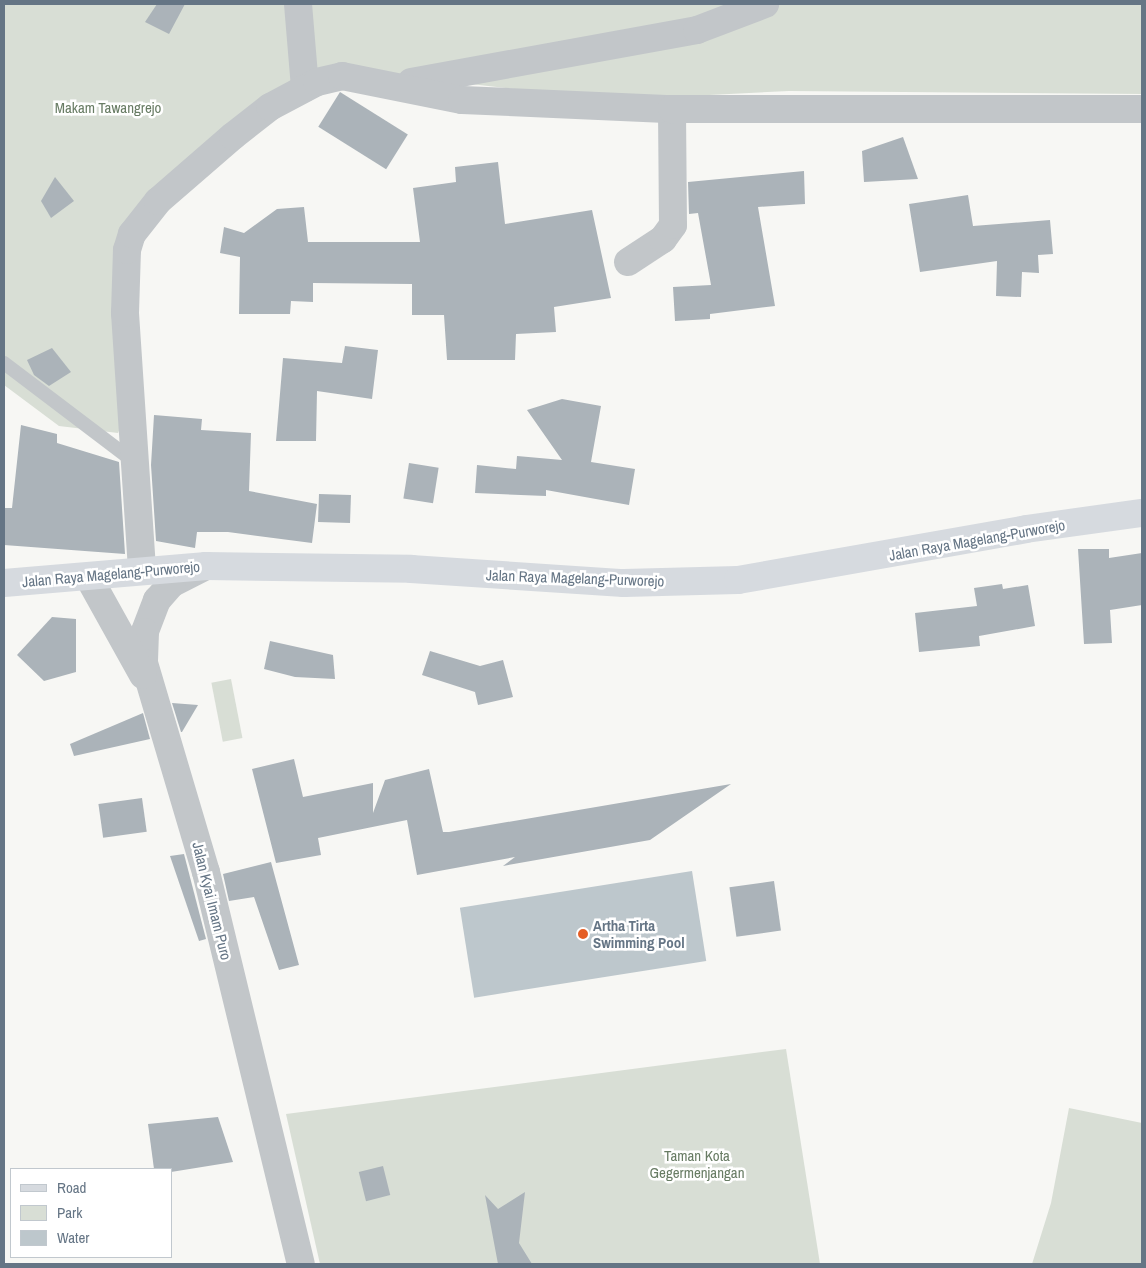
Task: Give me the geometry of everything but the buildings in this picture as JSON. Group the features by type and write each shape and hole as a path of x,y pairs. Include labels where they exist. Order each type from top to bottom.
{"main road":[{"name":"Jalan Raya Magelang-Purworejo","path":"4,583 89,578 142,569 206,566 412,569 624,582 738,580 1026,529 1142,514"}],"street":[{"path":"298,4 305,88"},
{"path":"400,84 697,30 765,4"},
{"path":"142,569 133,460 126,313 127,250 132,234 158,201 233,136 305,88 342,76 400,84 462,100 672,108 1142,109"},
{"path":"628,262 663,239 673,225 672,108"},
{"name":"Jalan Kyai Imam Puro","path":"206,566 172,583 152,611 143,646 152,692 206,872 301,1264"},
{"path":"89,578 152,692"}],"lane":[{"path":"4,363 133,460"}],"green space":[{"name":"Makam Tawangrejo","path":"4,4 1142,4 1142,94 789,91 610,100 401,76 296,95 118,242 112,290 129,407 118,433 59,426 4,385"},
{"path":"231,679 242,738 223,742 211,683"},
{"name":"Taman Kota Gegermenjangan","path":"786,1049 820,1264 320,1264 286,1114"},
{"path":"1069,1108 1142,1123 1142,1264 1032,1264 1051,1203"}],"water":[{"name":"Artha Tirta Swimming Pool","path":"692,871 706,961 474,998 460,908"}],"place":[{"name":"Artha Tirta Swimming Pool","path":"583,934"}]}
